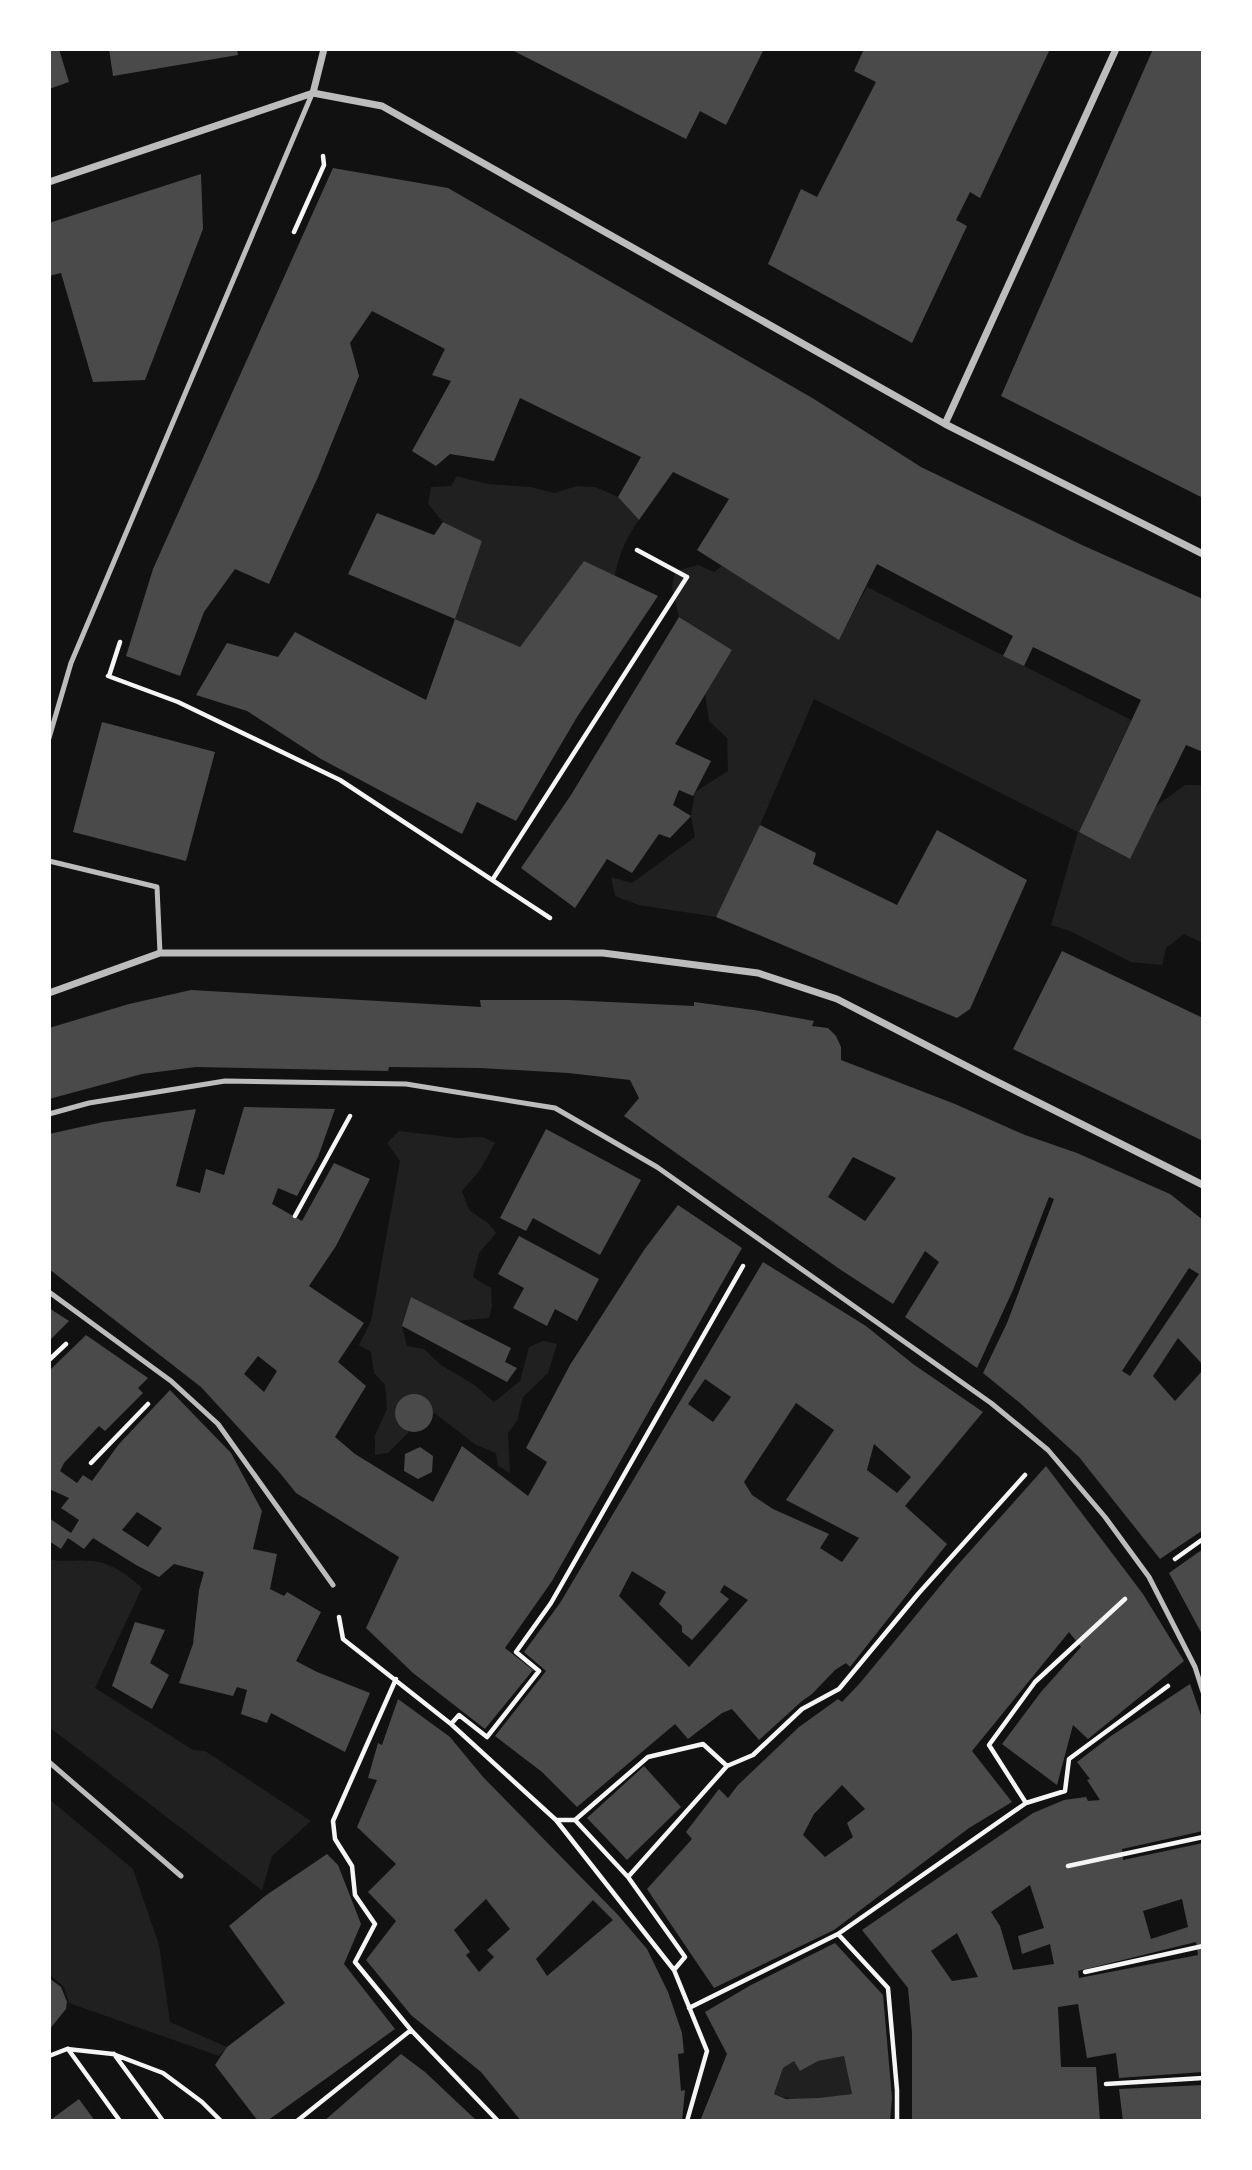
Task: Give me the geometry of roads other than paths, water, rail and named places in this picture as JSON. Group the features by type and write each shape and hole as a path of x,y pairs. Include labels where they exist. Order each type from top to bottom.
{"street":[{"path":"313,93 324,49"},
{"path":"945,424 1116,49"},
{"path":"49,182 313,93 382,106 945,424 1203,554"},
{"path":"49,993 160,953 603,953 758,973 838,999 1203,1185"}],"lane":[{"path":"49,738 71,663 313,93"},
{"path":"49,861 156,887 160,953"},
{"path":"49,1114 89,1103 225,1081 406,1084 555,1108 657,1167 990,1403 1048,1450 1105,1517 1149,1577 1195,1667 1203,1692"},
{"path":"49,1292 171,1381 218,1424 333,1585"},
{"path":"49,1762 181,1876"}]}
